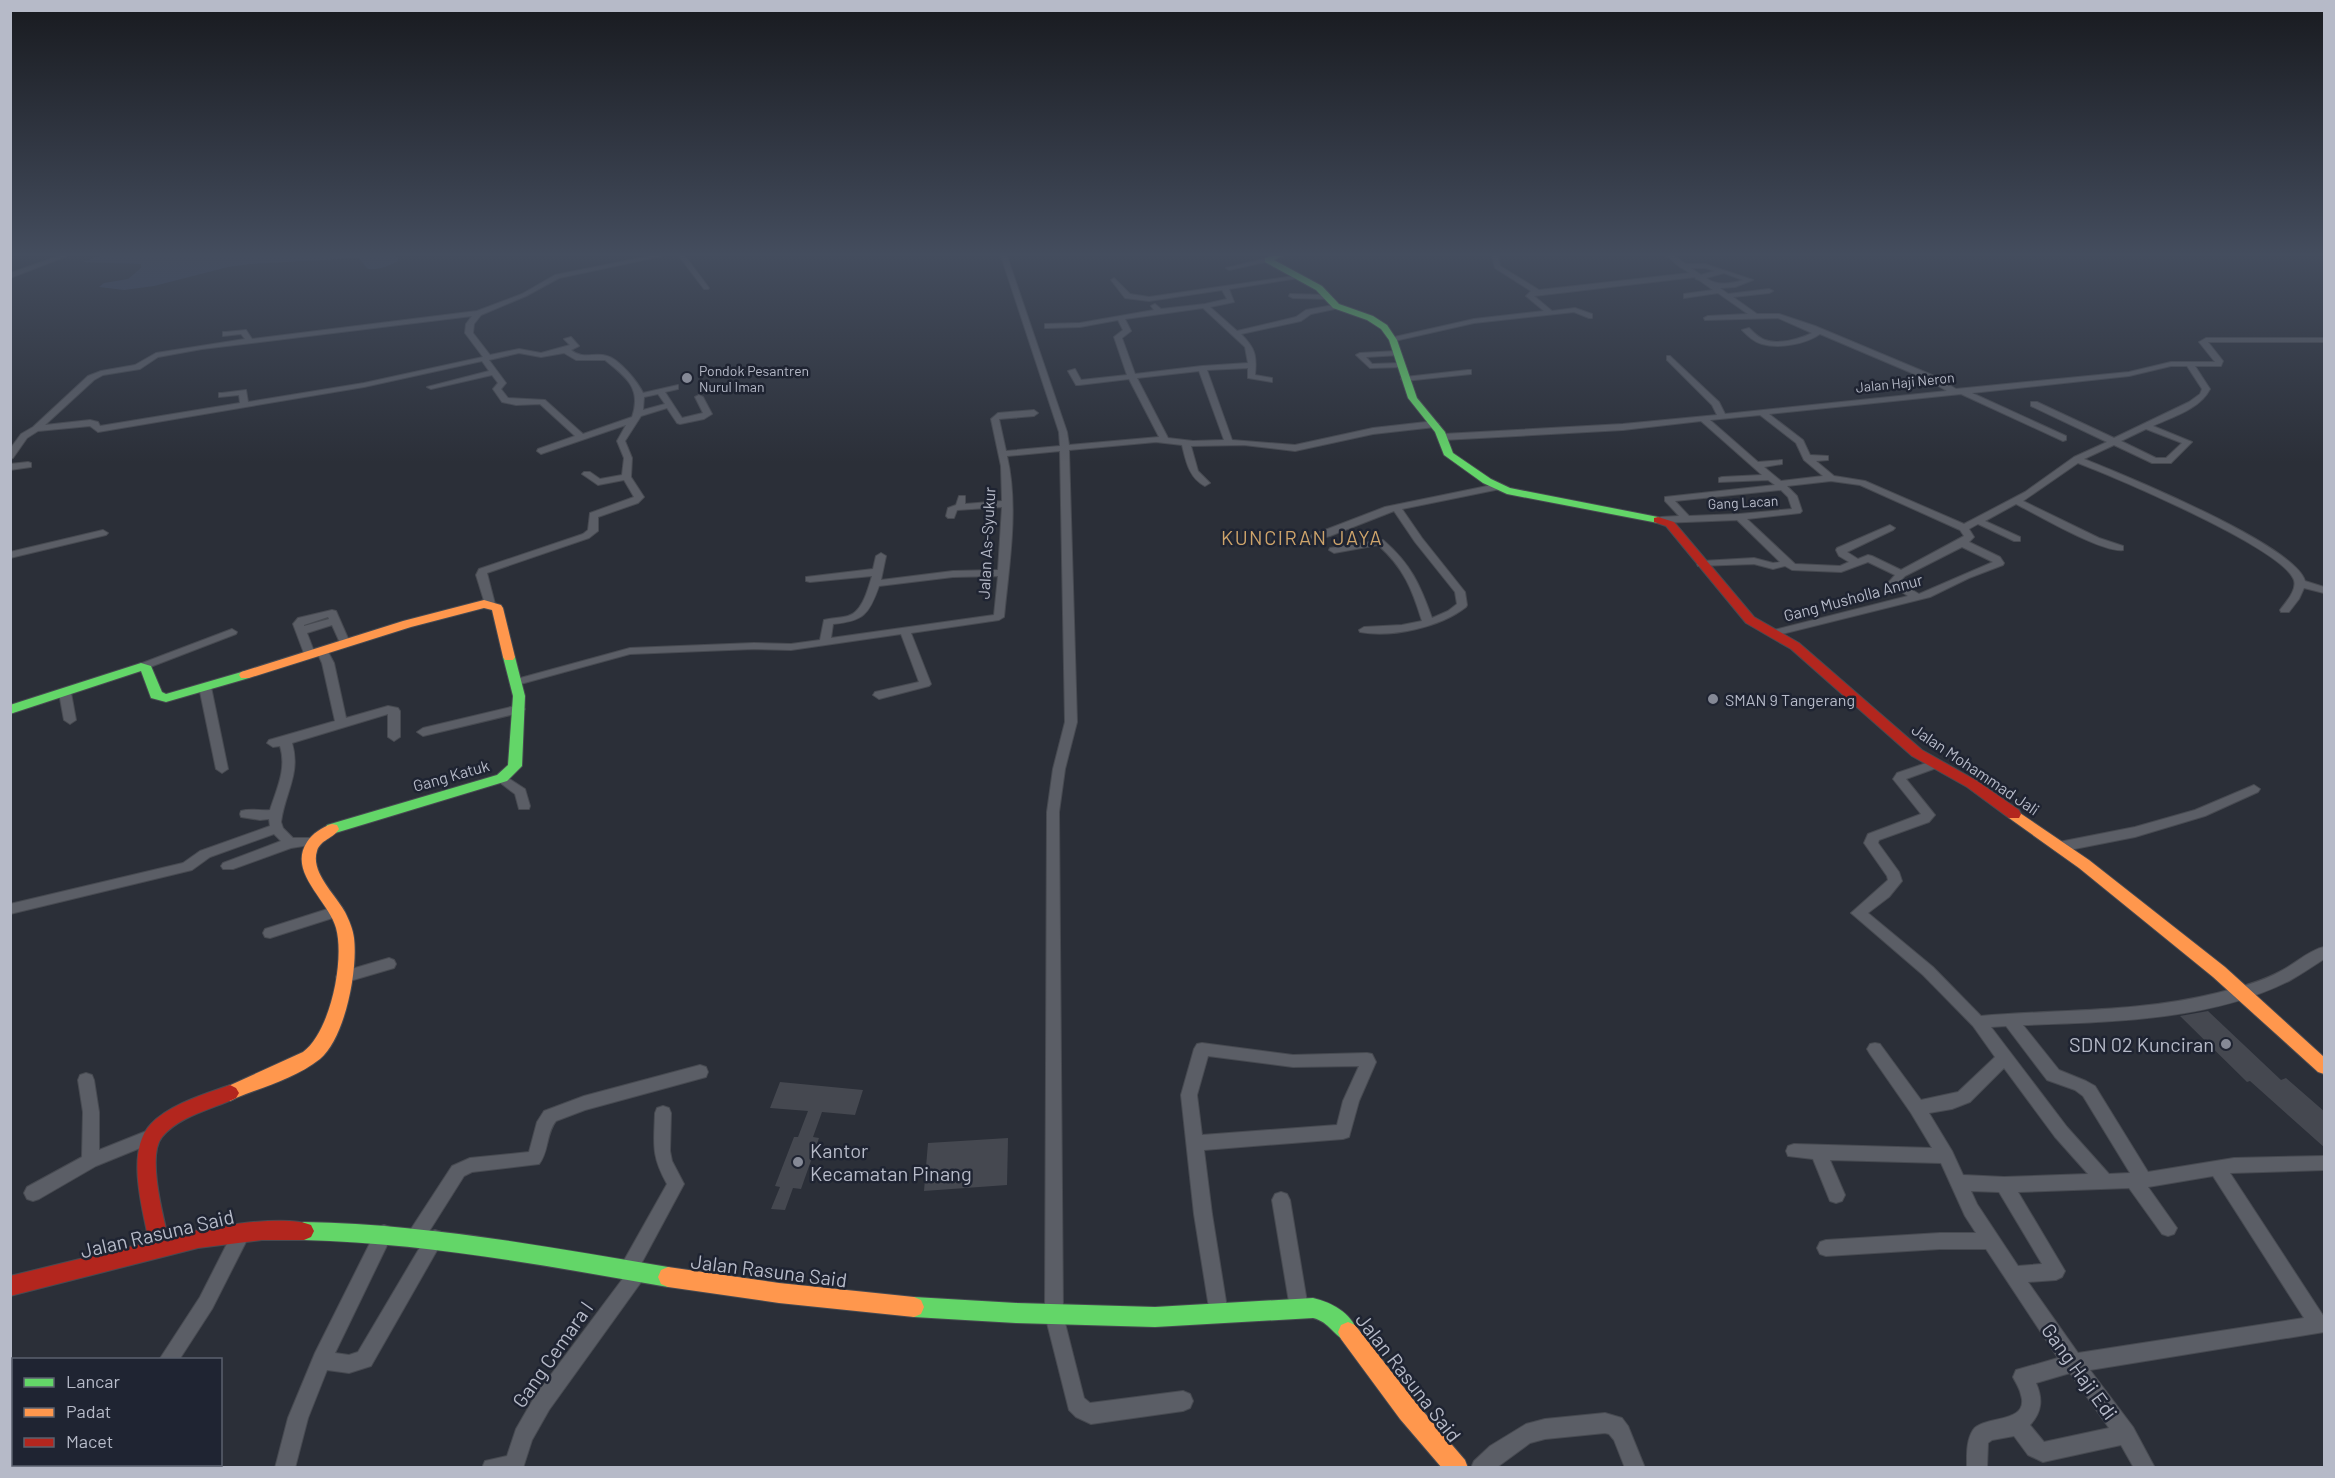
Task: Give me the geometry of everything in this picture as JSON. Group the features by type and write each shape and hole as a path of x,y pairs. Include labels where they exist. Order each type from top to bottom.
{"street":[{"path":"10,456 24,436 36,429 95,375 137,367 156,356 203,344 374,325"},
{"path":"470,325 469,333 502,382 497,388 501,397 514,405 542,402 580,436"},
{"path":"1027,325 1063,432 1064,448 1071,722 1059,769 1053,812 1054,1315 1076,1403 1083,1410 1092,1414 1183,1401"},
{"path":"1048,326 1059,325"},
{"path":"1124,325 1127,331 1118,337 1132,377 1164,438"},
{"path":"1227,325 1249,345 1251,376 1269,380"},
{"path":"1237,333 1272,325"},
{"path":"1380,325 1399,359 1413,398 1435,424 1443,437 1444,448 1449,455 1497,487 1519,494 1661,520"},
{"path":"1399,359 1466,325"},
{"path":"1804,325 1929,377 2063,438"},
{"path":"1746,330 1762,341 1773,343 1815,336 1817,333 1810,327"},
{"path":"226,334 243,332 249,340"},
{"path":"260,338 264,347"},
{"path":"36,429 90,423 95,424 98,429 374,383 524,351 541,354 566,350 574,345 568,339"},
{"name":"Jalan Haji Neron","path":"1443,437 1614,428 1956,390 2129,374 2164,364 2220,363 2203,342 2204,340 2325,340"},
{"path":"141,667 147,669 156,695 159,697 177,696 345,642 417,621 490,604 481,575 483,571 591,534 593,515 638,499 639,496 626,477 628,458 621,441 627,428 636,417 639,390 632,379 607,358 576,358 566,350"},
{"path":"1670,358 1716,404 1722,416"},
{"path":"1399,359 1468,372"},
{"path":"1964,528 2016,501 2077,459 2192,404 2203,395 2206,389 2189,364"},
{"path":"1072,371 1079,382 1202,368 1252,365"},
{"path":"1202,368 1229,443"},
{"path":"431,387 495,372"},
{"path":"640,396 675,387"},
{"path":"660,390 680,421 708,414 699,397"},
{"path":"222,395 243,392 244,404"},
{"path":"2034,404 2162,462 2168,461 2188,442 2147,427"},
{"path":"541,451 671,405"},
{"path":"1761,412 1800,442 1807,458 1831,478"},
{"name":"Jalan As-Syukur","path":"518,682 630,651 754,646 791,647 999,617 1007,504 1003,454 996,433 996,417 1034,413"},
{"path":"1702,418 1781,485"},
{"path":"1003,454 1164,438 1185,442 1244,442 1295,448 1373,431 1435,424"},
{"path":"1185,442 1194,472 1205,483"},
{"path":"1807,458 1825,458"},
{"path":"2077,459 2160,494 2207,517 2280,561 2296,573 2299,583 2293,602 2285,609"},
{"path":"1756,465 1779,462"},
{"path":"10,467 28,465"},
{"path":"587,474 598,482 626,477"},
{"path":"1722,480 1770,477"},
{"path":"1686,519 1668,499 1831,478 1862,483 1964,528 1969,537 1962,543 1901,574 1893,583 1917,597"},
{"name":"Gang Lacan","path":"1661,520 1797,512 1792,496 1781,485"},
{"path":"1315,537 1396,507 1497,487"},
{"path":"2016,501 2096,540 2120,548"},
{"path":"951,516 953,508 961,502 1007,504"},
{"path":"1364,630 1406,628 1428,622 1459,608 1463,601 1460,592 1418,540 1396,507"},
{"path":"1739,517 1792,567 1838,569 1868,558 1901,574"},
{"name":"Jalan Mohammad Jali","path":"1661,520 1674,527 1743,614 1795,646 1917,753 1972,784 2187,945 2325,1067"},
{"path":"1976,520 2017,539"},
{"path":"1856,562 1843,554 1841,550 1890,528"},
{"path":"10,555 103,533"},
{"path":"1334,550 1380,542 1394,553 1412,575 1428,622"},
{"name":"Gang Musholla Annur","path":"1774,633 1917,597 1999,563 1996,559 1962,543"},
{"path":"825,643 828,622 856,617 862,612 878,572 880,556"},
{"path":"1702,564 1754,561 1773,566 1787,563"},
{"path":"810,579 878,572"},
{"path":"874,584 953,574 1003,573"},
{"path":"2299,583 2325,590"},
{"name":"Gang Katuk","path":"311,841 330,830 502,778 514,766 519,709 518,682 497,608 490,604"},
{"path":"341,723 328,663 316,652 301,631 336,620 345,642"},
{"path":"10,710 141,667 232,632"},
{"path":"879,695 925,684 905,632"},
{"path":"205,687 222,769"},
{"path":"65,693 70,720"},
{"path":"423,732 519,709"},
{"path":"290,843 277,828 275,814 291,765 279,742 388,710 394,711 394,737"},
{"path":"1935,764 1901,776 1899,779 1929,815 1924,819 1873,837 1871,843 1894,875 1895,880 1884,893 1857,913 1928,971 1978,1022 2061,1132 2104,1179"},
{"path":"502,778 521,792 524,806"},
{"path":"2059,847 2146,829 2200,813 2254,789"},
{"path":"246,814 260,816 275,814"},
{"path":"10,909 187,867 205,854 277,828"},
{"path":"33,1193 90,1161 149,1137 163,1125 182,1115 313,1055 332,1030 343,977 345,930 337,911 320,889 311,870 309,847 311,841 290,843 228,866"},
{"path":"270,933 337,911"},
{"path":"1978,1022 2103,1017 2176,1007 2242,993 2283,977 2325,952"},
{"path":"343,977 389,964"},
{"path":"2009,1019 2046,1068 2060,1079 2077,1083 2089,1091 2168,1228"},
{"path":"1194,1143 1343,1132 1351,1101 1368,1062 1367,1059 1293,1061 1202,1049 1189,1095 1194,1143 1219,1314"},
{"name":"Gang Haji Edi","path":"1875,1049 1917,1108 1946,1156 1971,1209 1991,1241 2073,1362 2126,1434 2145,1467"},
{"path":"1917,1108 1952,1102 1964,1097 2004,1058"},
{"path":"322,1360 349,1364 364,1359 458,1171 470,1165 532,1159 537,1154 545,1122 550,1116 584,1103 700,1072"},
{"path":"86,1080 92,1112 90,1161"},
{"name":"Gang Cemara I","path":"513,1466 523,1436 542,1403 633,1271 676,1184 664,1162 663,1113"},
{"path":"149,1137 145,1149 146,1161 160,1248"},
{"path":"1794,1151 1946,1156"},
{"path":"1819,1153 1836,1195"},
{"path":"1961,1184 2004,1185 2104,1179 2139,1180 2217,1167 2325,1163"},
{"path":"1977,1467 1977,1445 1981,1436 1988,1431 2018,1425 2030,1411 2032,1396 2023,1377 2073,1362 2322,1325 2217,1167"},
{"path":"2004,1185 2056,1271 2014,1275"},
{"path":"1281,1200 1299,1308"},
{"name":"Jalan Rasuna Said","path":"10,1286 160,1248 242,1232 280,1230 384,1233 426,1237 512,1248 733,1288 923,1309 1054,1315 1174,1317 1313,1308 1329,1312 1340,1321 1408,1411 1457,1467"},
{"path":"169,1358 206,1303 242,1232"},
{"path":"285,1467 297,1419 322,1360 384,1233"},
{"path":"1826,1248 1940,1241 1991,1241"},
{"path":"1481,1467 1497,1453 1526,1434 1545,1429 1605,1424 1615,1425 1621,1433 1635,1467"},
{"path":"2018,1425 2034,1448 2043,1452 2126,1434"},
{"path":"492,1467 513,1466"}],"building":[{"path":"2208,1011 2281,1080 2286,1078 2325,1112 2325,1148 2250,1081 2247,1082 2180,1016"},
{"name":"Kantor Kecamatan Pinang","path":"780,1082 863,1090 855,1115 822,1112 813,1137 819,1138 801,1189 793,1188 785,1210 771,1209 780,1187 775,1186 794,1137 798,1137 808,1111 770,1108"},
{"path":"1008,1138 1007,1185 924,1191 928,1143"}],"traffic: fast":[{"path":"1381,325 1393,340 1413,398 1440,432 1449,455 1487,481 1507,491 1658,520"},
{"path":"332,829 502,778 515,766 519,696 509,657"},
{"path":"10,710 141,667 147,669 156,695 166,698 245,675"},
{"path":"304,1231 350,1232 442,1240 533,1253 668,1277"},
{"path":"914,1307 1155,1317 1313,1308 1329,1312 1348,1332"}],"traffic: slow":[{"path":"245,675 407,624 484,604 497,608 509,657"},
{"path":"2014,814 2084,864 2219,972 2324,1067"},
{"path":"230,1093 309,1057 324,1042 330,1028 345,973 346,939 338,914 313,875 309,863 309,851 316,840 332,829"},
{"path":"668,1277 779,1293 914,1307"},
{"path":"1348,1332 1408,1411 1457,1468"}],"traffic: jam":[{"path":"1658,520 1670,524 1750,620 1795,646 1917,753 1972,784 2014,814"},
{"path":"160,1248 147,1170 150,1141 156,1131 172,1119 230,1093"},
{"path":"10,1286 198,1239 262,1231 304,1231"}],"place":[{"name":"Pondok Pesantren Nurul Iman","path":"687,378"},
{"name":"SMAN 9 Tangerang","path":"1713,699"},
{"name":"SDN 02 Kunciran","path":"2226,1044"},
{"name":"Kantor Kecamatan Pinang","path":"798,1162"}],"district":[{"name":"KUNCIRAN JAYA","path":"1302,537"}]}
